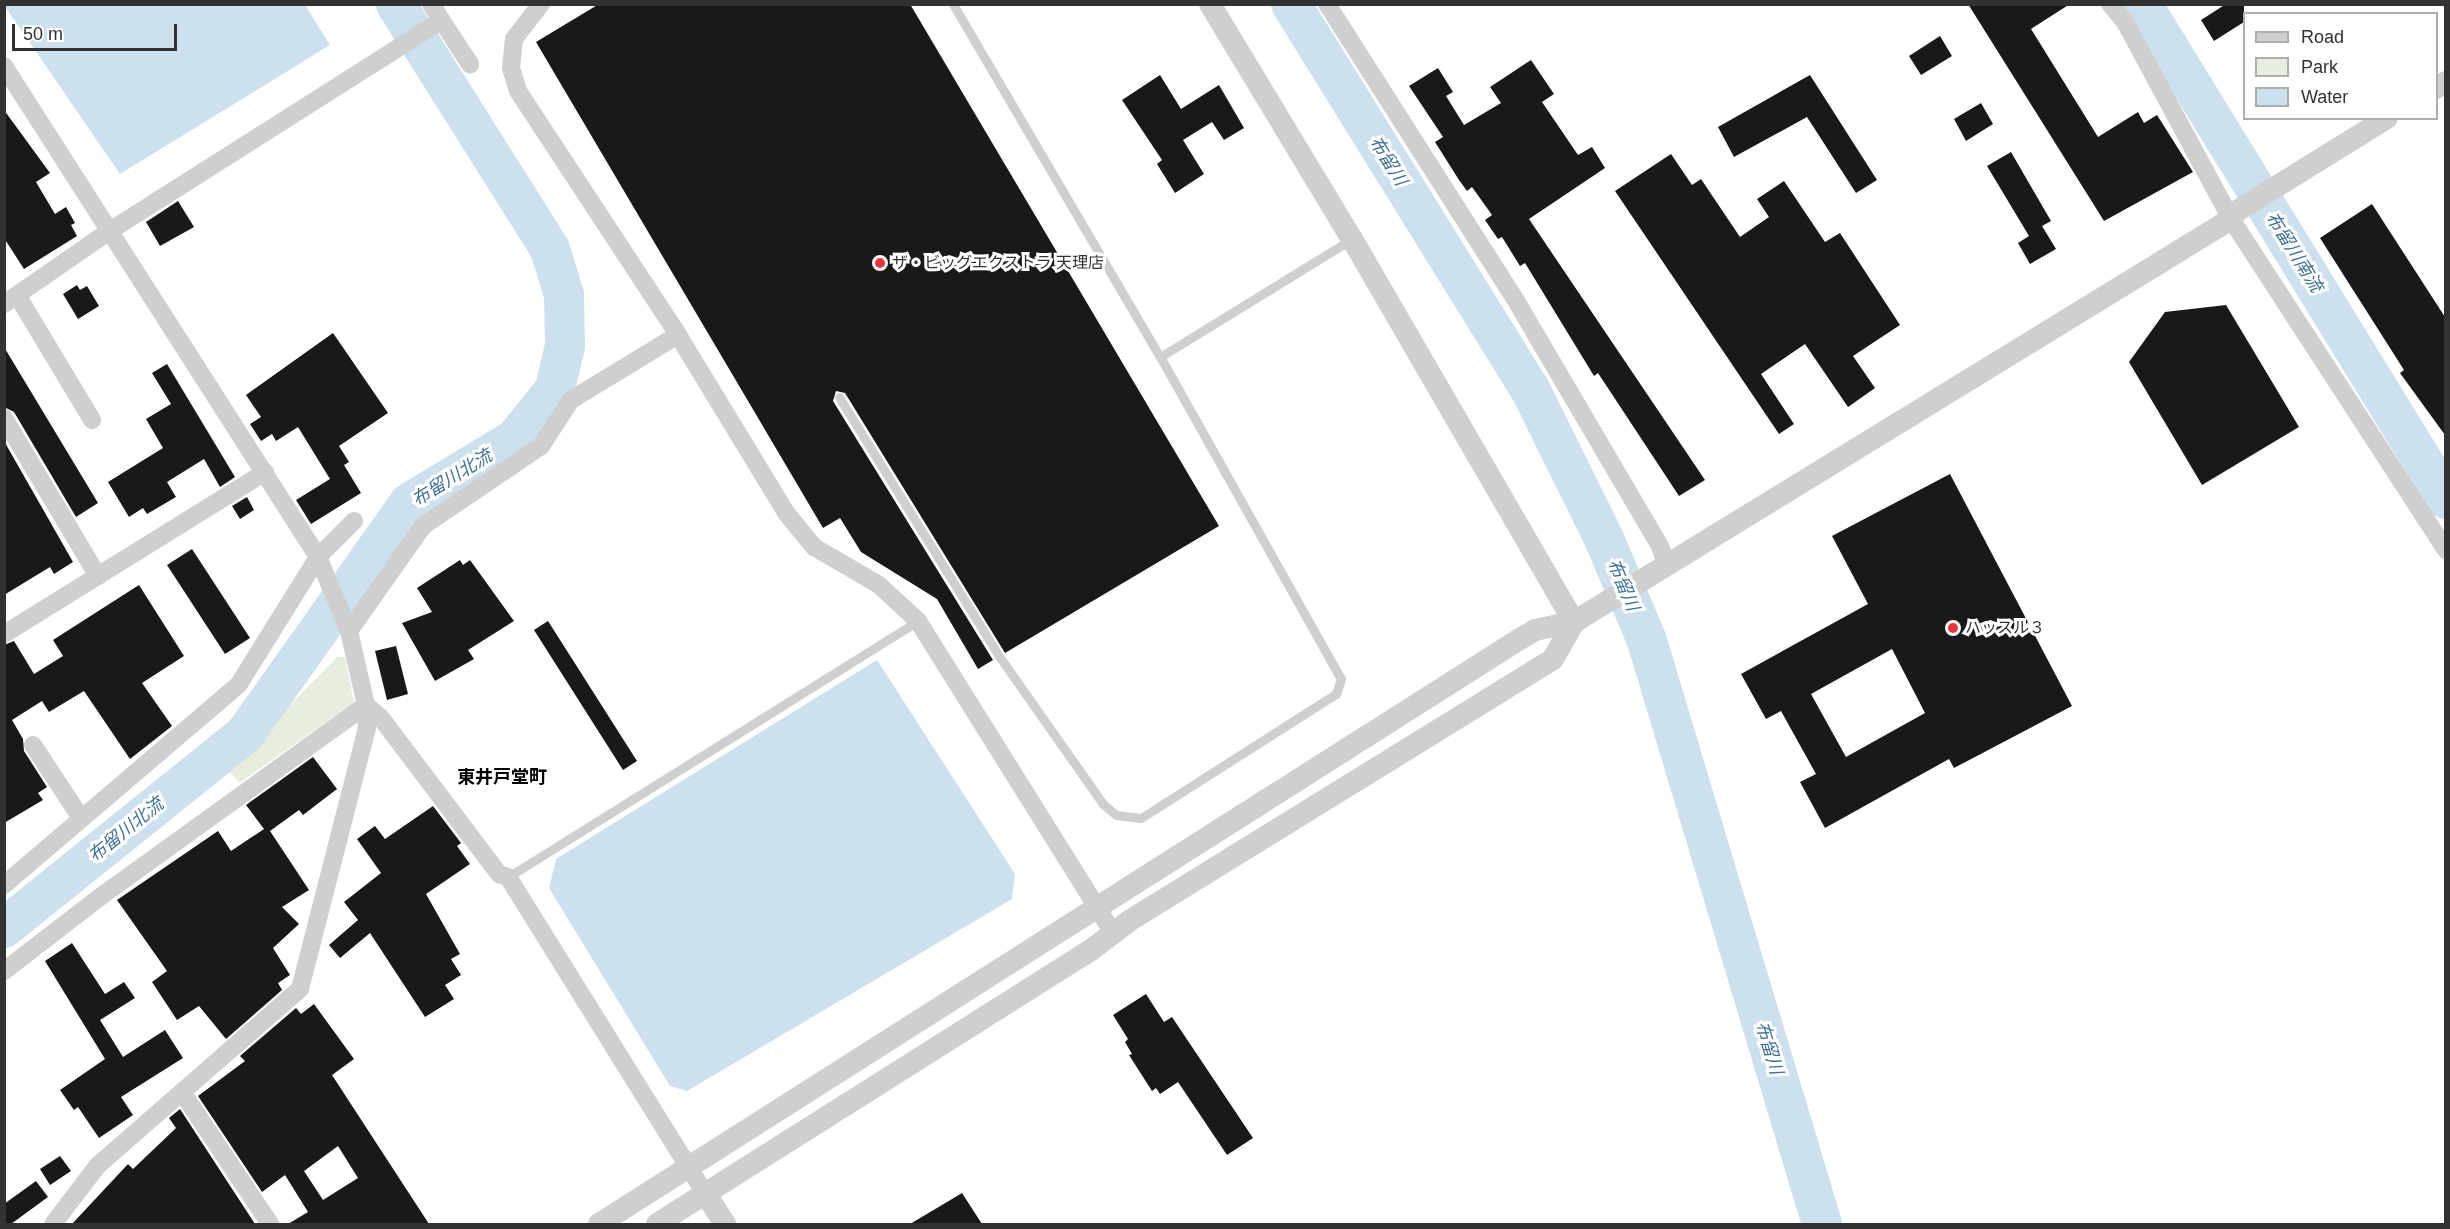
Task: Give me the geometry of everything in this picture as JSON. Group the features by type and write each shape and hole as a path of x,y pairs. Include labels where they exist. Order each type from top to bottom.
{"street":[{"path":"431,4 470,64"},
{"path":"541,4 514,39 511,68 518,91 678,335 787,514 814,547 879,585 918,621 1113,933"},
{"path":"1210,4 1581,618"},
{"path":"1327,4 1515,299 1660,546 1659,569"},
{"path":"2110,4 2126,22 2234,215 2445,550"},
{"path":"92,420 11,299 108,232 441,21"},
{"path":"4,66 108,232 266,472 318,557 324,577 347,626 366,705 367,728 300,989 98,1165 53,1224"},
{"path":"599,1224 1518,640 1535,630 1581,618 2384,120"},
{"path":"347,626 423,526 541,446 571,400 678,335"},
{"path":"4,418 98,576"},
{"path":"4,634 266,472"},
{"path":"4,885 239,684 318,557 354,521"},
{"path":"657,1224 1113,933 1553,659 1581,618"},
{"path":"366,705 381,718 499,874 508,877 725,1224"},
{"path":"4,971 100,897 366,705"},
{"path":"33,745 81,818"},
{"path":"182,1092 270,1224"}],"lane":[{"path":"839,396 999,656 1103,804 1116,815 1141,818 1336,694 1341,679 1160,357 953,4"},
{"path":"1160,357 1352,239"},
{"path":"508,877 918,621"}],"green space":[{"path":"337,657 345,657 354,703 239,783 227,769"}],"water":[{"path":"4,5 305,5 330,45 120,174"},
{"path":"877,660 1015,874 1012,899 687,1091 670,1086 549,888 556,859"}],"building":[{"path":"599,4 910,4 1219,526 1005,653 845,393 836,391 833,401 993,660 978,669 937,599 861,552 840,518 823,528 536,42"},
{"path":"1968,4 2070,4 2031,29 2098,137 2138,112 2144,123 2157,115 2193,172 2104,221"},
{"path":"2226,4 2244,4 2243,23 2214,41 2201,20"},
{"path":"1940,36 1952,56 1921,75 1909,56"},
{"path":"1531,60 1554,94 1542,102 1578,155 1592,147 1605,168 1529,219 1705,480 1679,496 1598,373 1594,376 1525,263 1520,266 1502,237 1498,239 1485,220 1492,215 1472,187 1467,191 1459,180 1435,142 1443,137 1409,86 1438,68 1453,92 1446,96 1464,125 1501,103 1490,87"},
{"path":"1160,75 1181,109 1219,85 1244,128 1224,140 1212,122 1183,140 1204,174 1175,193 1157,164 1162,160 1122,100"},
{"path":"1810,75 1877,180 1856,193 1807,117 1734,157 1718,127"},
{"path":"1981,103 1993,124 1966,141 1954,119"},
{"path":"4,110 50,173 36,182 55,214 66,207 75,223 71,225 77,236 24,269 4,238"},
{"path":"2011,152 2051,221 2042,226 2056,249 2030,264 2018,243 2029,236 1987,166"},
{"path":"1671,154 1692,185 1701,179 1740,237 1769,217 1757,199 1784,181 1825,242 1840,233 1900,325 1853,356 1875,388 1848,407 1805,344 1761,374 1794,424 1779,434 1615,191"},
{"path":"178,201 194,227 160,246 146,222"},
{"path":"2372,204 2445,317 2445,435 2400,373 2404,370 2320,238"},
{"path":"77,285 80,290 87,286 99,306 78,319 63,294"},
{"path":"2226,305 2299,427 2202,485 2129,362 2165,312"},
{"path":"333,333 388,413 339,446 349,462 344,465 361,493 311,524 296,500 330,479 298,427 276,441 272,434 261,441 250,424 261,417 246,395"},
{"path":"4,347 98,503 76,517 14,412 4,407"},
{"path":"167,364 235,477 220,487 204,459 167,482 176,497 147,514 143,508 129,517 108,482 163,448 146,419 171,404 152,373"},
{"path":"4,441 73,562 54,574 50,567 4,595"},
{"path":"1950,474 2072,706 1954,768 1949,759 1825,828 1800,782 1816,774 1781,711 1766,719 1741,674 1868,604 1832,536","holes":["1892,649 1925,713 1846,757 1811,694"]},
{"path":"247,497 254,510 240,519 232,506"},
{"path":"192,549 250,638 225,654 167,565"},
{"path":"460,560 463,565 470,560 514,621 468,650 474,659 435,681 402,623 432,612 417,588"},
{"path":"139,585 184,656 142,683 172,726 130,759 84,691 49,712 42,701 12,720 23,739 24,751 47,787 38,793 43,800 4,823 4,645 14,641 34,674 63,656 53,640"},
{"path":"548,621 637,761 623,770 534,630"},
{"path":"396,646 408,694 387,700 375,651"},
{"path":"313,757 337,789 303,815 299,810 270,831 309,890 282,907 299,924 273,948 290,975 278,983 282,990 226,1039 199,1006 177,1020 152,982 167,971 117,900 218,831 231,851 264,829 246,805"},
{"path":"433,806 461,843 457,846 470,864 426,894 460,954 451,959 461,975 445,985 454,999 425,1017 370,933 340,958 329,945 358,920 344,902 381,873 357,839 375,826 385,839"},
{"path":"72,943 105,994 124,982 135,998 100,1020 123,1057 165,1030 183,1058 121,1097 133,1115 99,1138 78,1107 74,1110 60,1090 105,1059 45,961"},
{"path":"1146,994 1164,1022 1172,1017 1253,1138 1227,1155 1178,1082 1160,1094 1156,1088 1152,1091 1129,1055 1132,1054 1125,1042 1128,1039 1113,1015"},
{"path":"314,1004 354,1059 332,1075 429,1224 288,1224 308,1212 285,1175 262,1192 198,1096 245,1061 240,1056 296,1008 301,1014","holes":["338,1146 358,1178 323,1200 304,1171"]},
{"path":"180,1109 255,1224 72,1224 128,1164 133,1169 176,1128 169,1118"},
{"path":"60,1156 71,1171 50,1185 40,1169"},
{"path":"36,1181 48,1197 11,1224 4,1224 4,1204"},
{"path":"962,1193 982,1224 910,1224 947,1202"}],"waterway":[{"name":"布留川北流","path":"4,928 245,734 409,503 515,439 555,389 565,346 564,295 550,249 396,4"},
{"name":"布留川","path":"1291,4 1530,389 1605,541 1647,641 1822,1224"},
{"name":"布留川南流","path":"2142,4 2446,499"}],"place":[{"name":"ザ・ビッグエクストラ 天理店","path":"880,263"},
{"name":"ハッスル３","path":"1953,628"}],"district":[{"name":"東井戸堂町","path":"502,777"}]}
